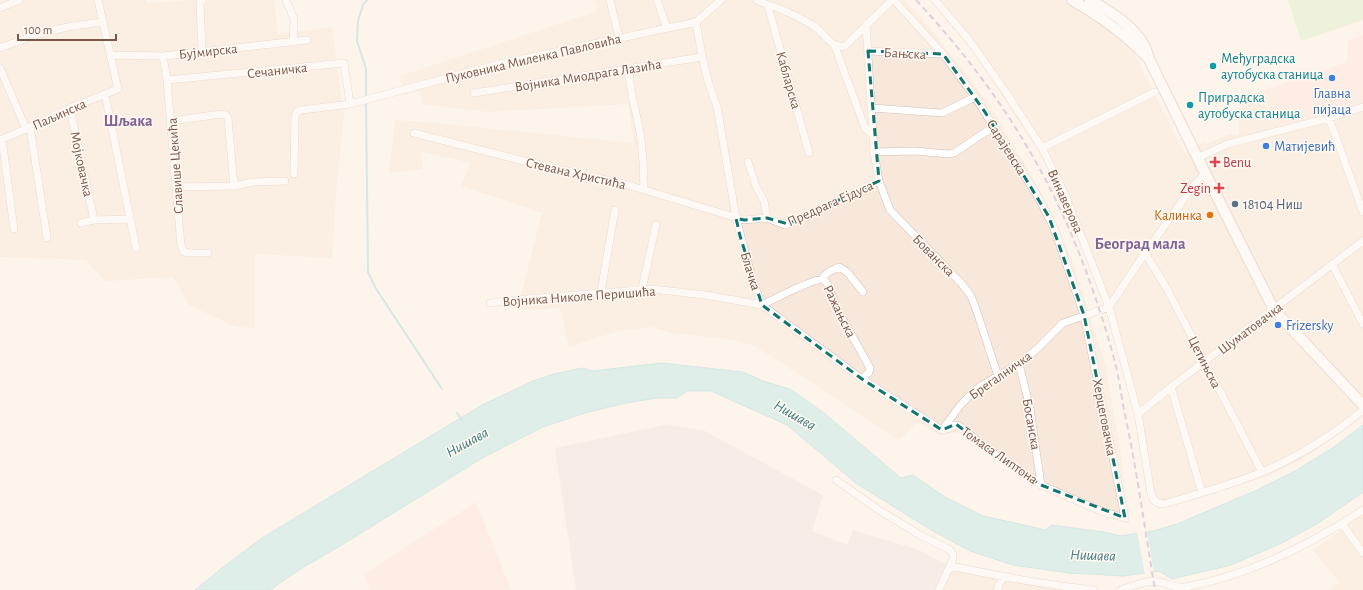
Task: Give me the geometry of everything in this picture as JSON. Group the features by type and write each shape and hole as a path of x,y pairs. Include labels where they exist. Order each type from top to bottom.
{"main road":[{"path":"1072,0 1099,16 1121,32 1149,59"},
{"path":"1090,0 1105,9 1133,31 1147,49 1149,59 1274,310 1363,405"}],"street":[{"path":"0,8 19,0"},
{"path":"98,0 110,55"},
{"path":"202,51 200,3 203,0"},
{"path":"286,0 294,19 293,42"},
{"path":"610,0 619,38"},
{"path":"657,0 667,28"},
{"path":"757,0 768,6 778,8 815,27 834,44 840,47 845,46 866,24 893,0"},
{"name":"Сарајевска","path":"893,0 943,54 975,97 1038,197 1054,228 1084,315"},
{"name":"Винаверова","path":"935,0 978,53 1005,91 1042,148 1066,197 1109,307 1138,414 1151,494 1154,501 1164,504 1202,493"},
{"path":"696,22 718,1"},
{"name":"Кабларска","path":"768,6 810,153"},
{"path":"0,48 44,32 102,22"},
{"name":"Пуковника Миленка Павловића","path":"294,174 295,116 298,112 350,104 499,64 696,22"},
{"name":"Блачка","path":"696,22 702,57 711,92 717,106 736,218 753,282 762,305 862,379 942,430"},
{"name":"Бованска","path":"866,24 874,152 879,181 890,210 961,283 971,296 998,376"},
{"name":"Бујмирска","path":"110,55 162,56 306,40"},
{"path":"834,44 865,128 873,135"},
{"name":"Бањска","path":"868,51 943,54"},
{"name":"Паљинска","path":"1,139 70,108 118,89 110,55"},
{"name":"Славише Цекића","path":"162,56 167,80 181,246 184,252 208,253"},
{"name":"Војника Миодрага Лазића","path":"474,93 702,57"},
{"name":"Сечаничка","path":"167,80 344,63 350,104"},
{"path":"0,68 2,79 28,128 47,238"},
{"path":"629,69 629,83 641,139 644,190"},
{"path":"1042,148 1155,92"},
{"path":"105,94 136,248"},
{"path":"872,108 942,114 975,97"},
{"path":"1198,158 1228,144 1329,118 1363,107"},
{"name":"Мојковачка","path":"70,108 94,220"},
{"path":"171,121 221,114 226,115 228,119 234,186"},
{"path":"1329,118 1363,212"},
{"path":"874,152 915,151 948,154 954,153 994,127"},
{"name":"Стевана Христића","path":"414,133 644,190 736,218"},
{"path":"1,139 14,229"},
{"path":"748,162 756,186 764,201 767,218"},
{"path":"1109,307 1145,253 1194,185 1205,174"},
{"path":"176,187 234,186 253,182 285,181"},
{"name":"Предрага Ејдуса","path":"736,218 744,220 767,218 773,219 782,224 788,224 879,181"},
{"path":"601,292 615,210"},
{"path":"81,223 94,220 129,219"},
{"path":"642,289 656,225"},
{"name":"Шуматовачка","path":"1138,414 1363,241"},
{"name":"Цетињска","path":"1145,253 1167,289 1262,472"},
{"path":"1332,264 1363,324"},
{"path":"822,279 828,272 839,267 848,272 863,292"},
{"name":"Ражањска","path":"762,305 802,286 822,279 828,285 837,309 870,368 869,372 862,379"},
{"name":"Војника Николе Перишића","path":"490,303 601,292 652,289 705,295 762,305"},
{"name":"Брегалничка","path":"942,430 959,406 979,387 1019,364 1038,348 1063,323 1109,307"},
{"name":"Херцеговачка","path":"1084,315 1125,518"},
{"name":"Босанска","path":"1019,364 1030,408 1041,485"},
{"path":"1171,388 1202,493 1262,472 1313,446 1363,410"},
{"name":"Томаса Липтона","path":"942,430 950,428 954,425 959,426 997,456 1041,485 1101,511 1125,518"},
{"path":"836,480 882,512 920,535 950,550 954,559 939,590"},
{"path":"1122,590 1136,584 1150,582 1163,582 1172,588 1183,589 1223,577 1257,565 1310,540 1342,524 1363,510"},
{"path":"1342,524 1363,553"},
{"path":"950,569 956,567 1066,588 1094,590"},
{"path":"997,590 1003,577"}],"highlighted area":[{"path":"868,51 943,54 985,112 1049,217 1084,315 1125,518 1041,485 997,456 956,424 942,430 862,379 762,305 740,236 736,218 744,220 767,218 788,224 879,181"}],"shaded area":[{"path":"0,0 146,0 147,3 190,0 274,0 278,34 332,27 344,116 337,181 332,258 255,254 255,328 236,327 189,305 173,277 106,281 85,260 0,257"},
{"path":"594,0 905,0 921,17 967,74 997,116 1054,215 1073,263 1106,367 1120,449 1129,524 1063,498 996,460 960,432 940,435 917,422 899,440 755,346 733,340 672,333 652,327 618,331 569,347 560,308 517,311 542,213 461,186 471,163 420,151 423,169 389,173 395,120 634,143 628,104 488,112 423,104 420,91 404,95 400,76 597,11"},
{"path":"929,0 1104,0 1093,17 1119,35 1134,53 1184,153 1205,142 1206,144 1228,135 1234,134 1235,136 1239,134 1239,101 1255,93 1258,104 1273,99 1281,126 1363,101 1363,410 1346,429 1301,460 1268,476 1160,509 1151,503 1146,491 1135,416 1108,314 1067,205 1038,151 970,48"},
{"name":"Главна пијаца","path":"1363,35 1363,101 1281,126 1273,99 1258,104 1255,93 1347,62 1348,40"},
{"path":"665,425 703,430 823,495 812,531 847,545 853,530 919,550 947,565 937,590 576,590 555,448"},
{"path":"476,502 511,590 371,590 363,575"},
{"path":"1363,514 1363,590 1331,590 1339,582 1313,550"},
{"path":"947,565 971,566 1058,584 1098,590 937,590"}],"green space":[{"path":"1288,0 1363,0 1363,20 1301,41"}],"water":[{"name":"Нишава","path":"662,363 743,372 763,381 790,389 824,413 901,478 913,475 945,497 983,516 1046,530 1051,525 1104,532 1120,536 1153,531 1177,524 1257,490 1295,471 1334,447 1363,425 1363,492 1320,522 1284,542 1231,565 1172,579 1159,571 1123,576 1069,573 1013,565 970,551 933,531 857,484 787,425 711,391 687,391 677,398 657,398 626,403 585,413 543,427 484,457 299,570 270,590 195,590 262,538 482,405 533,381 554,374 582,368 592,371"}],"pier":[{"path":"1147,530 1154,573 1145,575 1137,531"}],"waterway":[{"path":"366,97 366,69 357,41 358,21 363,5 367,0"},
{"path":"366,102 368,272 375,287 442,389"},
{"path":"457,413 462,420"}],"railway":[{"path":"916,0 973,67 1011,121 1038,166 1077,248 1098,304 1116,368 1137,478 1155,590"}],"place":[{"name":"Међуградска аутобуска станица","path":"1213,66"},
{"name":"Главна пијаца","path":"1332,78"},
{"name":"Приградска аутобуска станица","path":"1190,105"},
{"name":"Матијевић","path":"1266,146"},
{"name":"Benu","path":"1215,162"},
{"name":"Zegin","path":"1219,188"},
{"name":"18104 Ниш","path":"1235,204"},
{"name":"Калинка","path":"1210,215"},
{"name":"Frizersky","path":"1278,325"}],"district":[{"name":"Шљака","path":"128,120"},
{"name":"Београд мала","path":"1140,243"}]}
